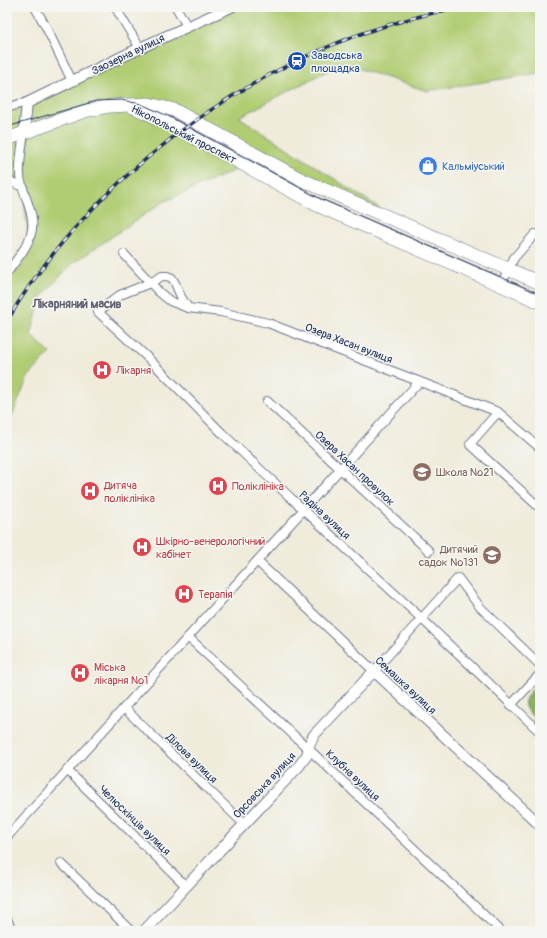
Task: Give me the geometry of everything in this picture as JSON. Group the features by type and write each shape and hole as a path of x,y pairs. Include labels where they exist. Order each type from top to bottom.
{"main road":[{"name":"Нікопольський проспект","path":"128,105 150,104 174,110 300,179 540,283"},
{"path":"7,139 85,111 110,106 128,105"},
{"name":"Нікопольський проспект","path":"128,105 161,119 317,205 540,302"}],"street":[{"path":"35,7 47,28 72,81"},
{"path":"115,7 140,48"},
{"path":"176,7 187,26"},
{"name":"Заозерна вулиця","path":"7,108 27,103 140,48 231,7"},
{"path":"7,274 25,248 31,233 32,219 20,177 20,162 27,103"},
{"path":"7,180 23,187"},
{"path":"501,285 517,252 538,233"},
{"name":"Озера Хасан вулиця","path":"124,254 150,283 170,301 188,308 220,312 268,323 498,412 540,448"},
{"path":"150,283 162,276 172,278 188,308"},
{"name":"Радіна вулиця","path":"150,283 120,294 98,312 148,358 222,432 304,510 421,618 540,732"},
{"path":"7,837 419,382"},
{"name":"Озера Хасан провулок","path":"267,401 429,551"},
{"path":"498,412 470,444 540,508"},
{"name":"Семашка вулиця","path":"257,561 540,826"},
{"name":"Орсовська вулиця","path":"144,931 299,766 307,755 314,735 458,578 480,607 540,665"},
{"name":"Клубна вулиця","path":"188,638 309,749 501,931"},
{"path":"511,705 540,674"},
{"name":"Ділова вулиця","path":"124,708 244,824"},
{"name":"Челюскінців вулиця","path":"67,770 186,886"},
{"path":"61,863 131,931"},
{"path":"7,919 12,931"}],"green space":[{"path":"231,7 540,7 540,73 427,91 342,63 239,117 392,216 301,176 176,108 123,104 7,138 7,108"},
{"path":"130,110 242,167 163,202 72,264 41,297 31,335 50,353 28,377 7,428 7,276 24,251 28,233 23,192 23,162 26,136 90,116"},
{"path":"20,139 17,187 7,181 7,144"},
{"path":"7,199 11,201 9,243 7,247"},
{"path":"540,681 540,722 527,711 525,702 526,697"}],"tram line":[{"path":"7,127 96,101 121,100 141,104 168,116 319,198 540,294"}],"railway":[{"path":"7,321 36,276 71,233 109,193 150,156 194,122 240,92 288,65 337,43 397,22 459,7"}],"place":[{"name":"Заводська площадка","path":"297,61"},
{"name":"Кальміуський","path":"428,166"},
{"name":"Лікарня","path":"102,370"},
{"name":"Школа №21","path":"422,472"},
{"name":"Поліклініка","path":"218,486"},
{"name":"Дитяча поліклініка","path":"90,491"},
{"name":"Шкірно-венерологічний кабінет","path":"142,547"},
{"name":"Дитячий садок №131","path":"492,555"},
{"name":"Терапія","path":"184,594"},
{"name":"Міська лікарня №1","path":"80,673"}],"district":[{"name":"Лікарняний масив","path":"77,304"}]}
